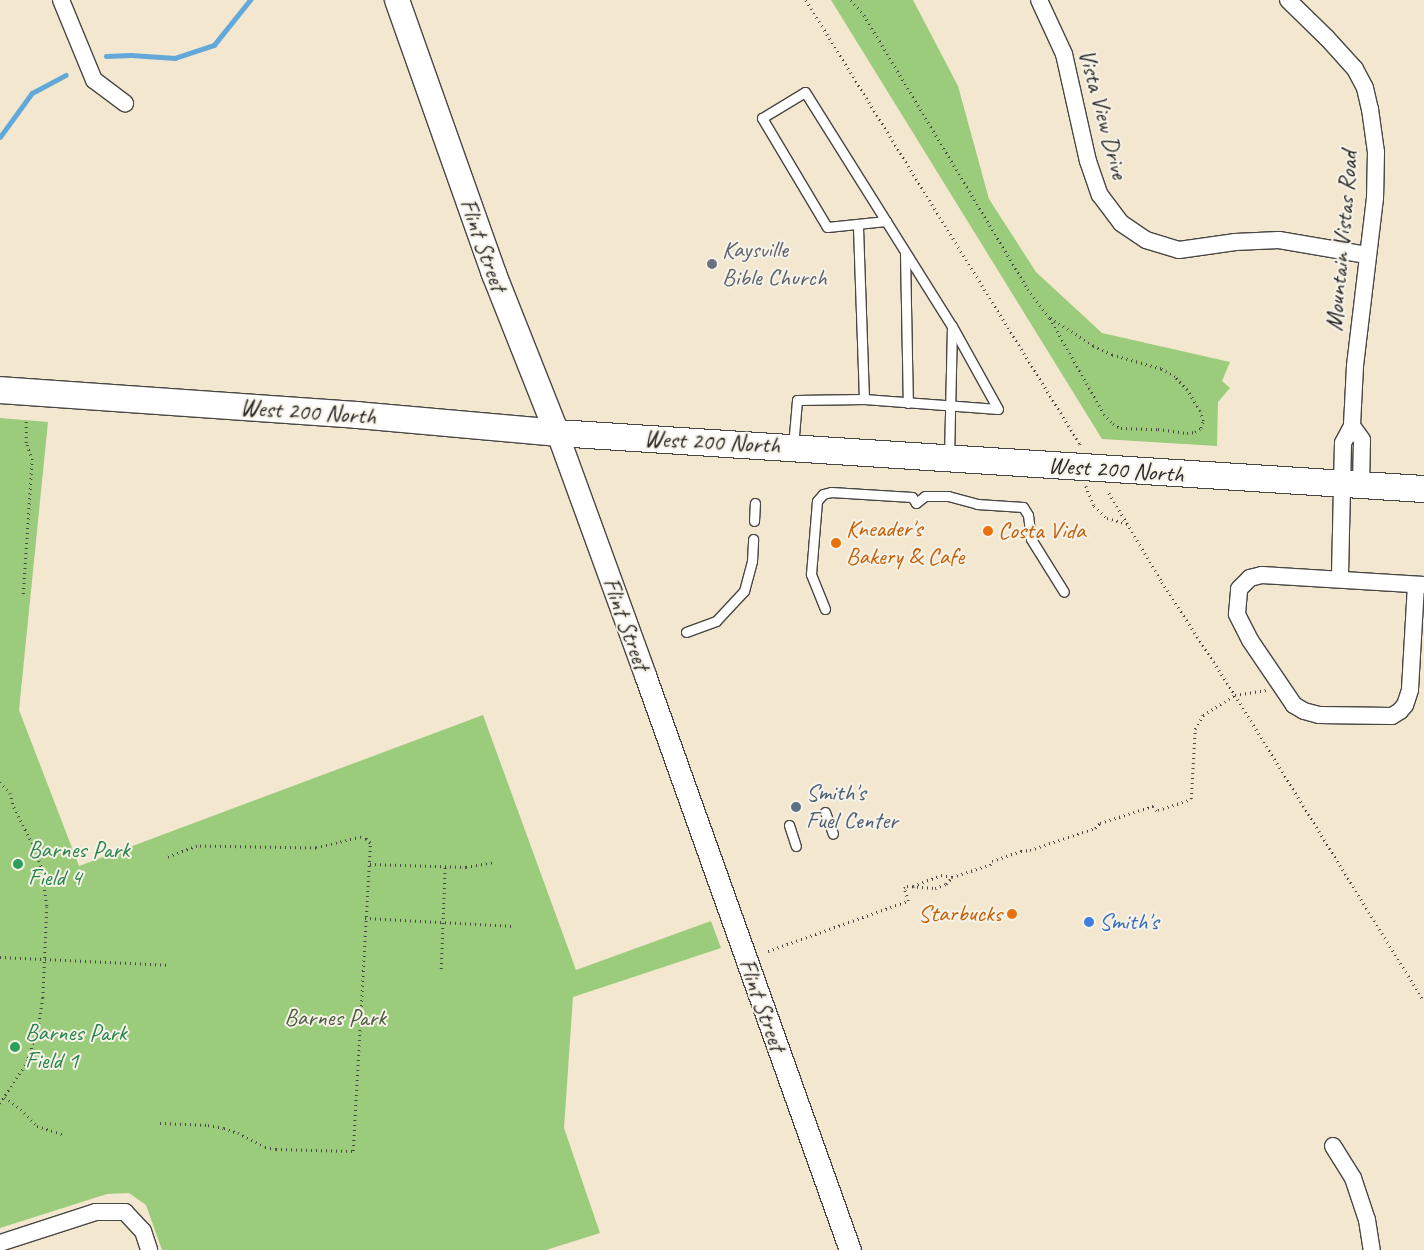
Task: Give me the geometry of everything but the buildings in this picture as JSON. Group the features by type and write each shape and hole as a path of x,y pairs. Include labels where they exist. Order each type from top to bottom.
{"main road":[{"name":"Flint Street","path":"397,0 494,274 556,433"},
{"name":"West 200 North","path":"0,390 357,415 556,433 1424,489"}],"street":[{"path":"61,0 94,80 125,103"},
{"name":"Vista View Drive","path":"1039,0 1064,54 1088,161 1100,195 1121,224 1146,240 1180,250 1235,242 1279,240 1367,255"},
{"name":"Mountain Vistas Road","path":"1288,0 1327,38 1355,69 1365,88 1376,152 1375,198 1355,366 1352,426 1343,442 1351,485 1340,578"},
{"name":"Flint Street","path":"556,433 645,675 850,1250"},
{"path":"1262,575 1340,578 1420,585 1410,690 1405,705 1392,716 1319,715 1304,711 1294,705 1250,640 1238,614 1240,589 1250,578 1262,575"},
{"path":"1333,1146 1353,1178 1367,1220 1372,1250"},
{"path":"0,1243 96,1212 125,1212 143,1231 149,1250"}],"lane":[{"path":"793,447 797,400 864,399 998,409 952,326 806,92 762,118 827,226 858,226 886,222"},
{"path":"858,226 864,399"},
{"path":"905,251 908,402"},
{"path":"949,458 952,326"},
{"path":"825,609 811,574 817,501 823,494 831,492 912,497 916,503 925,496 948,496 977,504 1023,508 1028,515 1031,539 1064,592"},
{"path":"754,521 755,503"},
{"path":"686,632 716,621 744,591 752,561 753,539"},
{"path":"825,812 833,834"},
{"path":"789,825 796,846"}],"path":[{"path":"806,0 1080,444"},
{"path":"851,0 864,15 1028,289 1050,318 1104,414 1112,424 1121,428 1158,429 1186,433 1195,432 1201,428 1203,421 1200,411 1187,390 1175,377 1161,369 1112,355 1093,346 1050,318"},
{"path":"23,594 32,460 26,443 26,421"},
{"path":"1087,491 1094,506 1107,518 1128,524"},
{"path":"1109,493 1162,582 1235,695 1424,1001"},
{"path":"913,887 941,875 952,877 984,867 992,861 1095,828 1100,823 1153,806 1156,809 1191,799 1194,733 1203,715 1235,695 1264,692 1280,686"},
{"path":"0,782 10,792 14,807 36,851 42,870 47,907 43,998 34,1041 28,1061 0,1104"},
{"path":"160,1123 208,1125 224,1128 238,1133 265,1148 353,1151 370,843 366,838 361,837 316,848 196,846 168,857"},
{"path":"370,864 466,867 494,862"},
{"path":"983,862 984,867"},
{"path":"441,969 445,867"},
{"path":"768,951 908,901 904,888 936,888 946,884 952,877"},
{"path":"365,918 515,926"},
{"path":"0,957 168,965"},
{"path":"5,1097 21,1109 37,1126 64,1134"}],"green space":[{"path":"831,0 913,0 958,86 989,199 1036,272 1102,333 1230,362 1222,381 1230,388 1218,402 1217,446 1102,439"},
{"name":"Barnes Park","path":"0,418 48,422 19,710 79,866 483,715 576,970 711,921 721,948 573,997 564,1128 600,1233 546,1250 162,1250 146,1205 129,1193 107,1194 0,1228"}],"waterway":[{"path":"106,56 131,55 175,58 214,45 250,0"},
{"path":"0,137 32,93 66,75"}],"place":[{"name":"Kaysville Bible Church","path":"712,264"},
{"name":"Costa Vida","path":"988,531"},
{"name":"Kneader's Bakery & Cafe","path":"836,543"},
{"name":"Smith's Fuel Center","path":"796,807"},
{"name":"Barnes Park Field 4","path":"18,864"},
{"name":"Starbucks","path":"1012,914"},
{"name":"Smith's","path":"1089,922"},
{"name":"Barnes Park Field 1","path":"15,1047"}]}
